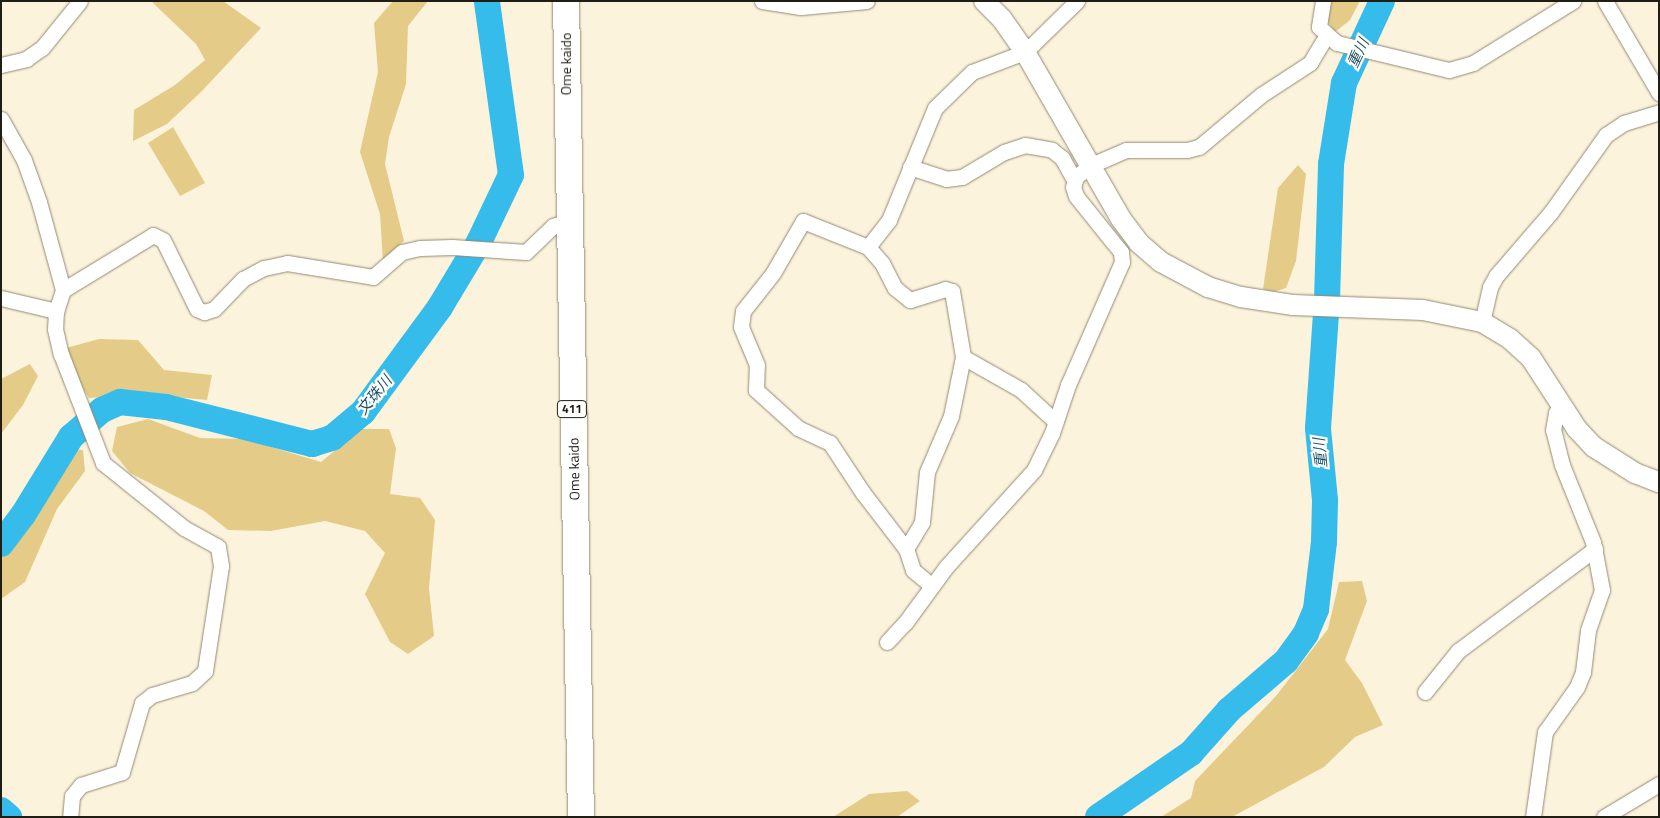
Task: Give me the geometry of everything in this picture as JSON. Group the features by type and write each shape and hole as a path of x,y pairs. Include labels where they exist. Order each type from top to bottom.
{"highway":[{"name":"Ome kaido","path":"566,1 568,221 581,817"}],"street":[{"path":"1,65 26,59 42,48 80,1"},
{"path":"762,1 801,6 867,1"},
{"path":"984,1 1002,19 1025,52 1121,219 1139,243 1162,262 1208,287 1241,297 1293,305 1423,310 1482,322 1510,339 1531,358 1577,429 1594,447 1635,474 1659,482"},
{"path":"868,247 889,220 935,108 959,81 972,72 1025,52 1077,1"},
{"path":"1323,1 1318,18 1319,27 1331,40 1418,64 1449,70 1460,68 1573,1"},
{"path":"1605,1 1659,93"},
{"path":"1075,181 1089,166 1126,150 1187,150 1199,147 1261,95 1310,63 1331,40"},
{"path":"1482,322 1490,287 1496,276 1557,205 1606,135 1624,123 1659,112"},
{"path":"1,119 24,160 63,290 56,312 55,329 61,354 96,449 103,463 177,522 218,546 221,566 205,671 192,683 152,694 142,703 122,772 81,786 72,796 70,817"},
{"path":"887,642 946,567 1025,482 1056,422 1068,385 1122,262 1116,246 1076,196 1075,181 1062,158 1052,150 1025,145 1004,152 962,177 946,179 910,167"},
{"path":"63,290 153,235 163,240 197,310 204,312 214,309 243,280 264,268 287,263 373,277 402,252 452,246 526,252 553,226 568,221"},
{"path":"906,549 922,522 927,472 951,416 963,357 952,291 946,289 910,300 895,288 882,263 868,247 803,221 778,266 743,310 741,327 756,365 756,390 798,428 830,442 863,493 906,549 913,570 932,586"},
{"path":"1,298 56,312"},
{"path":"963,357 1021,390 1056,422"},
{"path":"1533,817 1545,732 1577,687 1583,672 1588,630 1602,590 1595,549 1562,464 1553,430 1556,413 1561,404"},
{"path":"1425,692 1458,651 1595,549"},
{"path":"1604,817 1659,784"}],"shaded area":[{"path":"151,1 223,1 261,28 201,92 167,124 133,141 134,110 175,85 205,60 196,44"},
{"path":"393,1 428,1 408,26 406,84 389,137 385,164 404,241 383,262 380,214 360,152 378,72 374,23"},
{"path":"1331,1 1360,1 1350,20 1335,32 1325,18"},
{"path":"173,127 205,183 180,196 148,143"},
{"path":"1298,165 1306,174 1296,261 1286,288 1273,292 1263,289 1278,188"},
{"path":"99,339 138,340 164,370 212,375 207,400 143,394 89,398 76,378 66,348"},
{"path":"30,364 38,376 23,405 1,434 1,379"},
{"path":"148,419 200,438 245,439 321,462 361,429 389,429 396,448 390,494 420,498 435,520 429,588 434,636 408,654 390,642 365,594 385,553 365,531 325,521 271,531 228,530 204,511 130,473 112,451 117,427"},
{"path":"73,449 83,450 85,471 57,509 25,582 1,599 1,556"},
{"path":"1362,581 1367,601 1345,660 1362,683 1383,725 1355,737 1324,767 1232,817 1161,817 1191,798 1195,781 1276,696 1328,629 1339,582"},
{"path":"907,791 920,801 897,817 833,817 869,794"}],"waterway":[{"name":"文珠川","path":"1,544 23,515 71,437 102,410 120,402 166,407 312,444 332,438 363,412 440,307 479,242 511,175 487,1"},
{"name":"重川","path":"1098,817 1191,753 1229,710 1286,661 1306,633 1316,609 1324,542 1325,500 1318,428 1327,300 1331,164 1344,83 1382,1"},
{"name":"文珠川","path":"1,810 9,817"}]}
